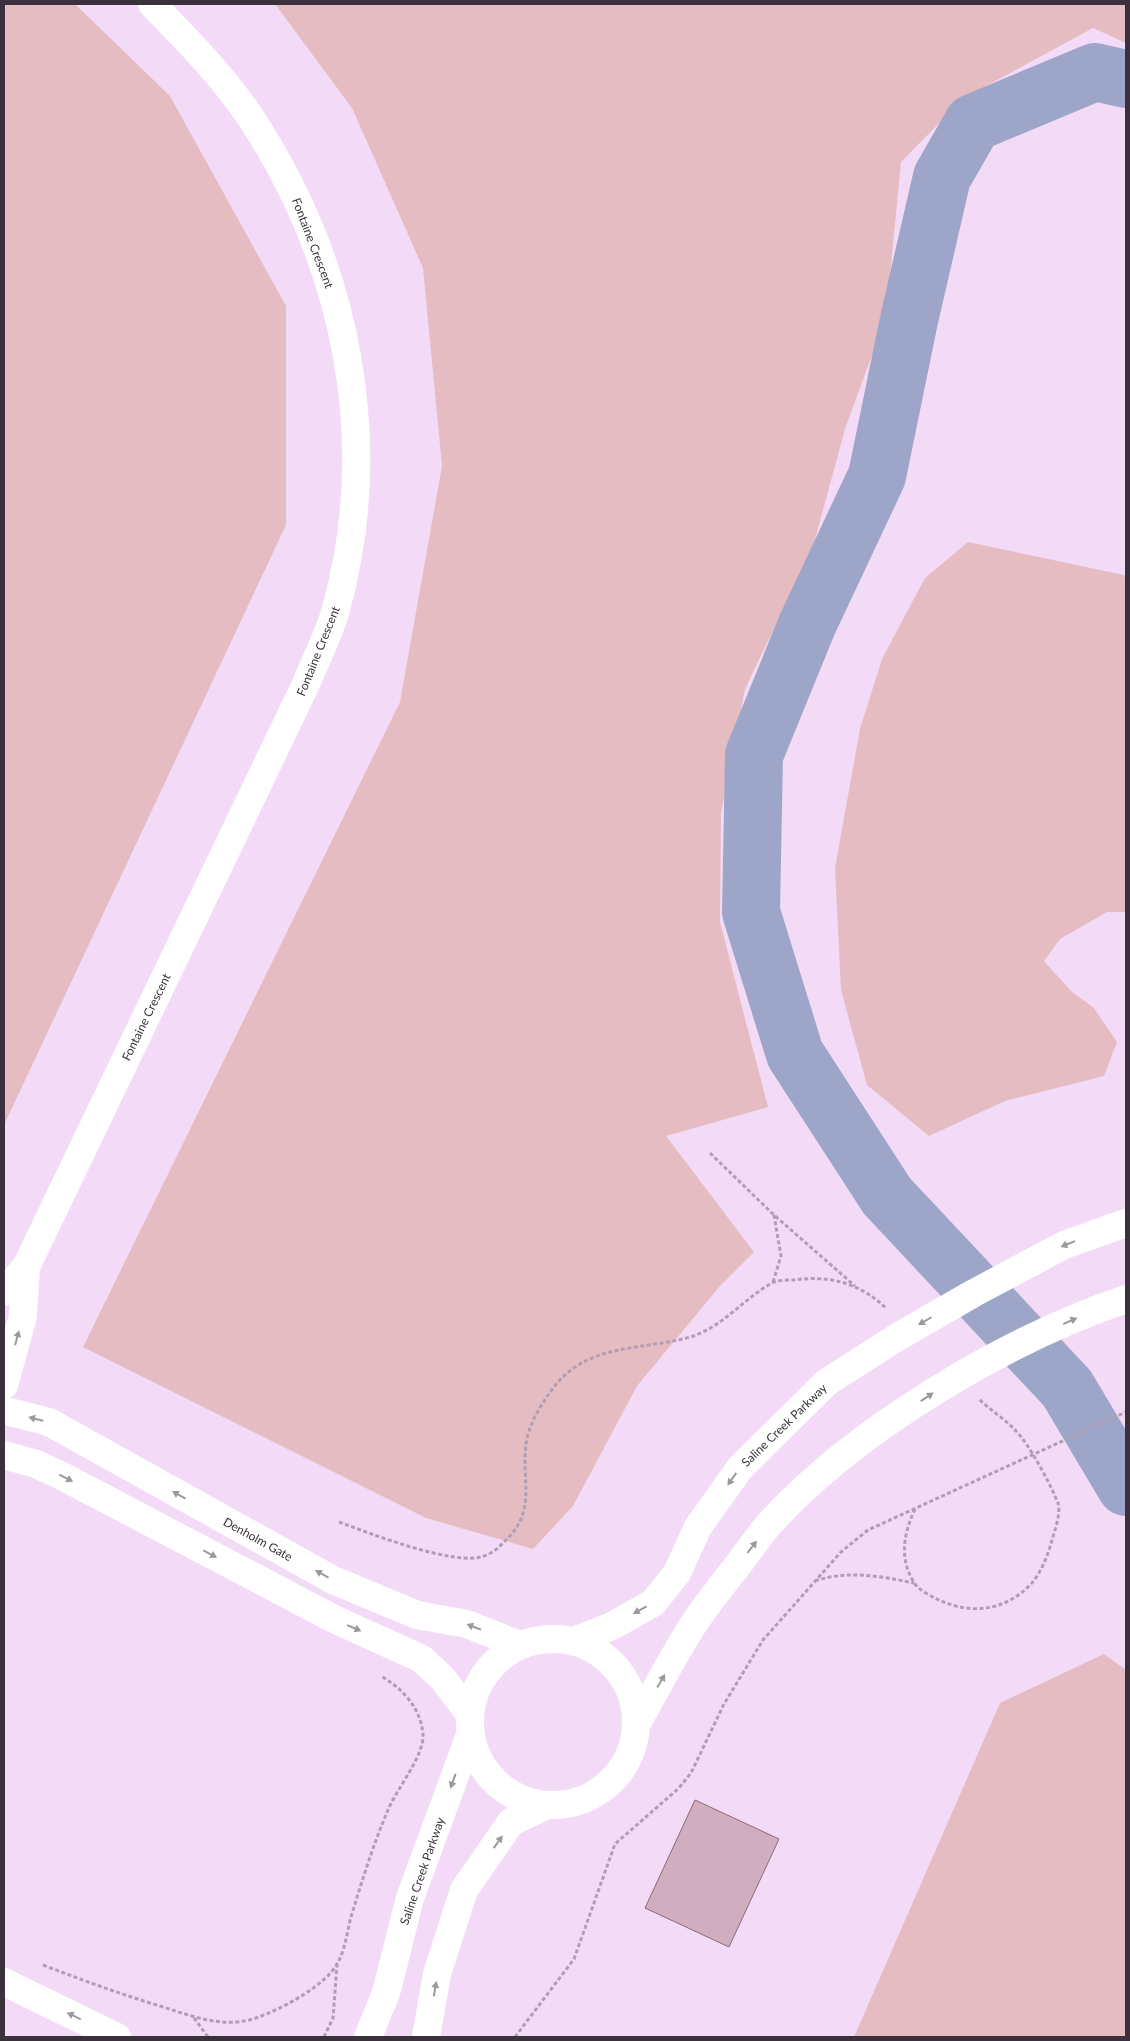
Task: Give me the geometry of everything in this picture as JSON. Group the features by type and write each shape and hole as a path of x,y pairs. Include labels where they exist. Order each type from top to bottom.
{"street":[{"name":"Fontaine Crescent","path":"4,1292 26,1266 305,686 336,610 353,529 357,437 350,364 332,290 296,196 253,120 204,57 152,4"},
{"name":"Saline Creek Parkway","path":"574,1641 612,1626 653,1603 676,1573 698,1527 740,1468 827,1382 896,1338 974,1293 1064,1245 1120,1225"},
{"name":"Fontaine Crescent","path":"4,1403 23,1316 26,1266"},
{"path":"637,1723 693,1624 770,1523 812,1482 886,1424 939,1389 1019,1344 1100,1308 1126,1299"},
{"name":"Denholm Gate","path":"4,1403 49,1422 333,1580 418,1615 467,1624 519,1645"},
{"path":"4,1456 36,1464 62,1476 334,1619 422,1659 443,1679 470,1724 479,1761 496,1783 518,1798 545,1806 572,1804 598,1793 618,1775 632,1750 637,1723 633,1696 620,1671 601,1653 574,1641 546,1638 519,1645 496,1660 480,1682 470,1724"},
{"name":"Saline Creek Parkway","path":"368,2037 386,1993 410,1898 470,1724"},
{"path":"426,2037 437,1974 464,1890 511,1822 545,1806"},
{"path":"4,1982 118,2037"}],"path":[{"path":"710,1153 774,1215 856,1286"},
{"path":"773,1282 782,1256 774,1215"},
{"path":"515,2037 574,1959 615,1844 679,1788 691,1773 724,1704 763,1640 841,1552 868,1530 1126,1412"},
{"path":"814,1581 833,1575 852,1574 881,1576 914,1583"},
{"path":"324,2037 333,2018 337,1965 377,1836 389,1807 417,1755 423,1738 421,1722 414,1706 402,1691 378,1674"},
{"path":"35,1962 114,1993 194,2018 213,2022 256,2018 309,1992 337,1965"},
{"path":"194,2018 208,2037"}],"shaded area":[{"path":"4,4 75,4 170,96 286,306 286,525 4,1125"},
{"path":"275,4 1126,4 1126,43 1093,28 964,98 901,162 886,317 845,429 813,547 745,689 721,813 720,922 768,1107 666,1136 754,1252 720,1286 637,1386 573,1506 533,1549 426,1518 83,1347 400,702 442,466 423,268 352,108"},
{"path":"968,542 1124,575 1126,580 1126,912 1107,912 1060,939 1044,961 1072,992 1094,1008 1117,1042 1104,1076 1005,1101 929,1136 867,1085 841,990 835,868 860,729 882,659 925,578"},
{"path":"1104,1654 1126,1670 1126,2037 854,2037 1000,1703"}],"building":[{"path":"695,1800 779,1839 729,1947 645,1908"}],"waterway":[{"path":"1126,79 1095,72 973,123 942,177 909,320 877,476 807,625 754,755 751,912 795,1054 887,1196 1067,1388 1126,1487"}]}
